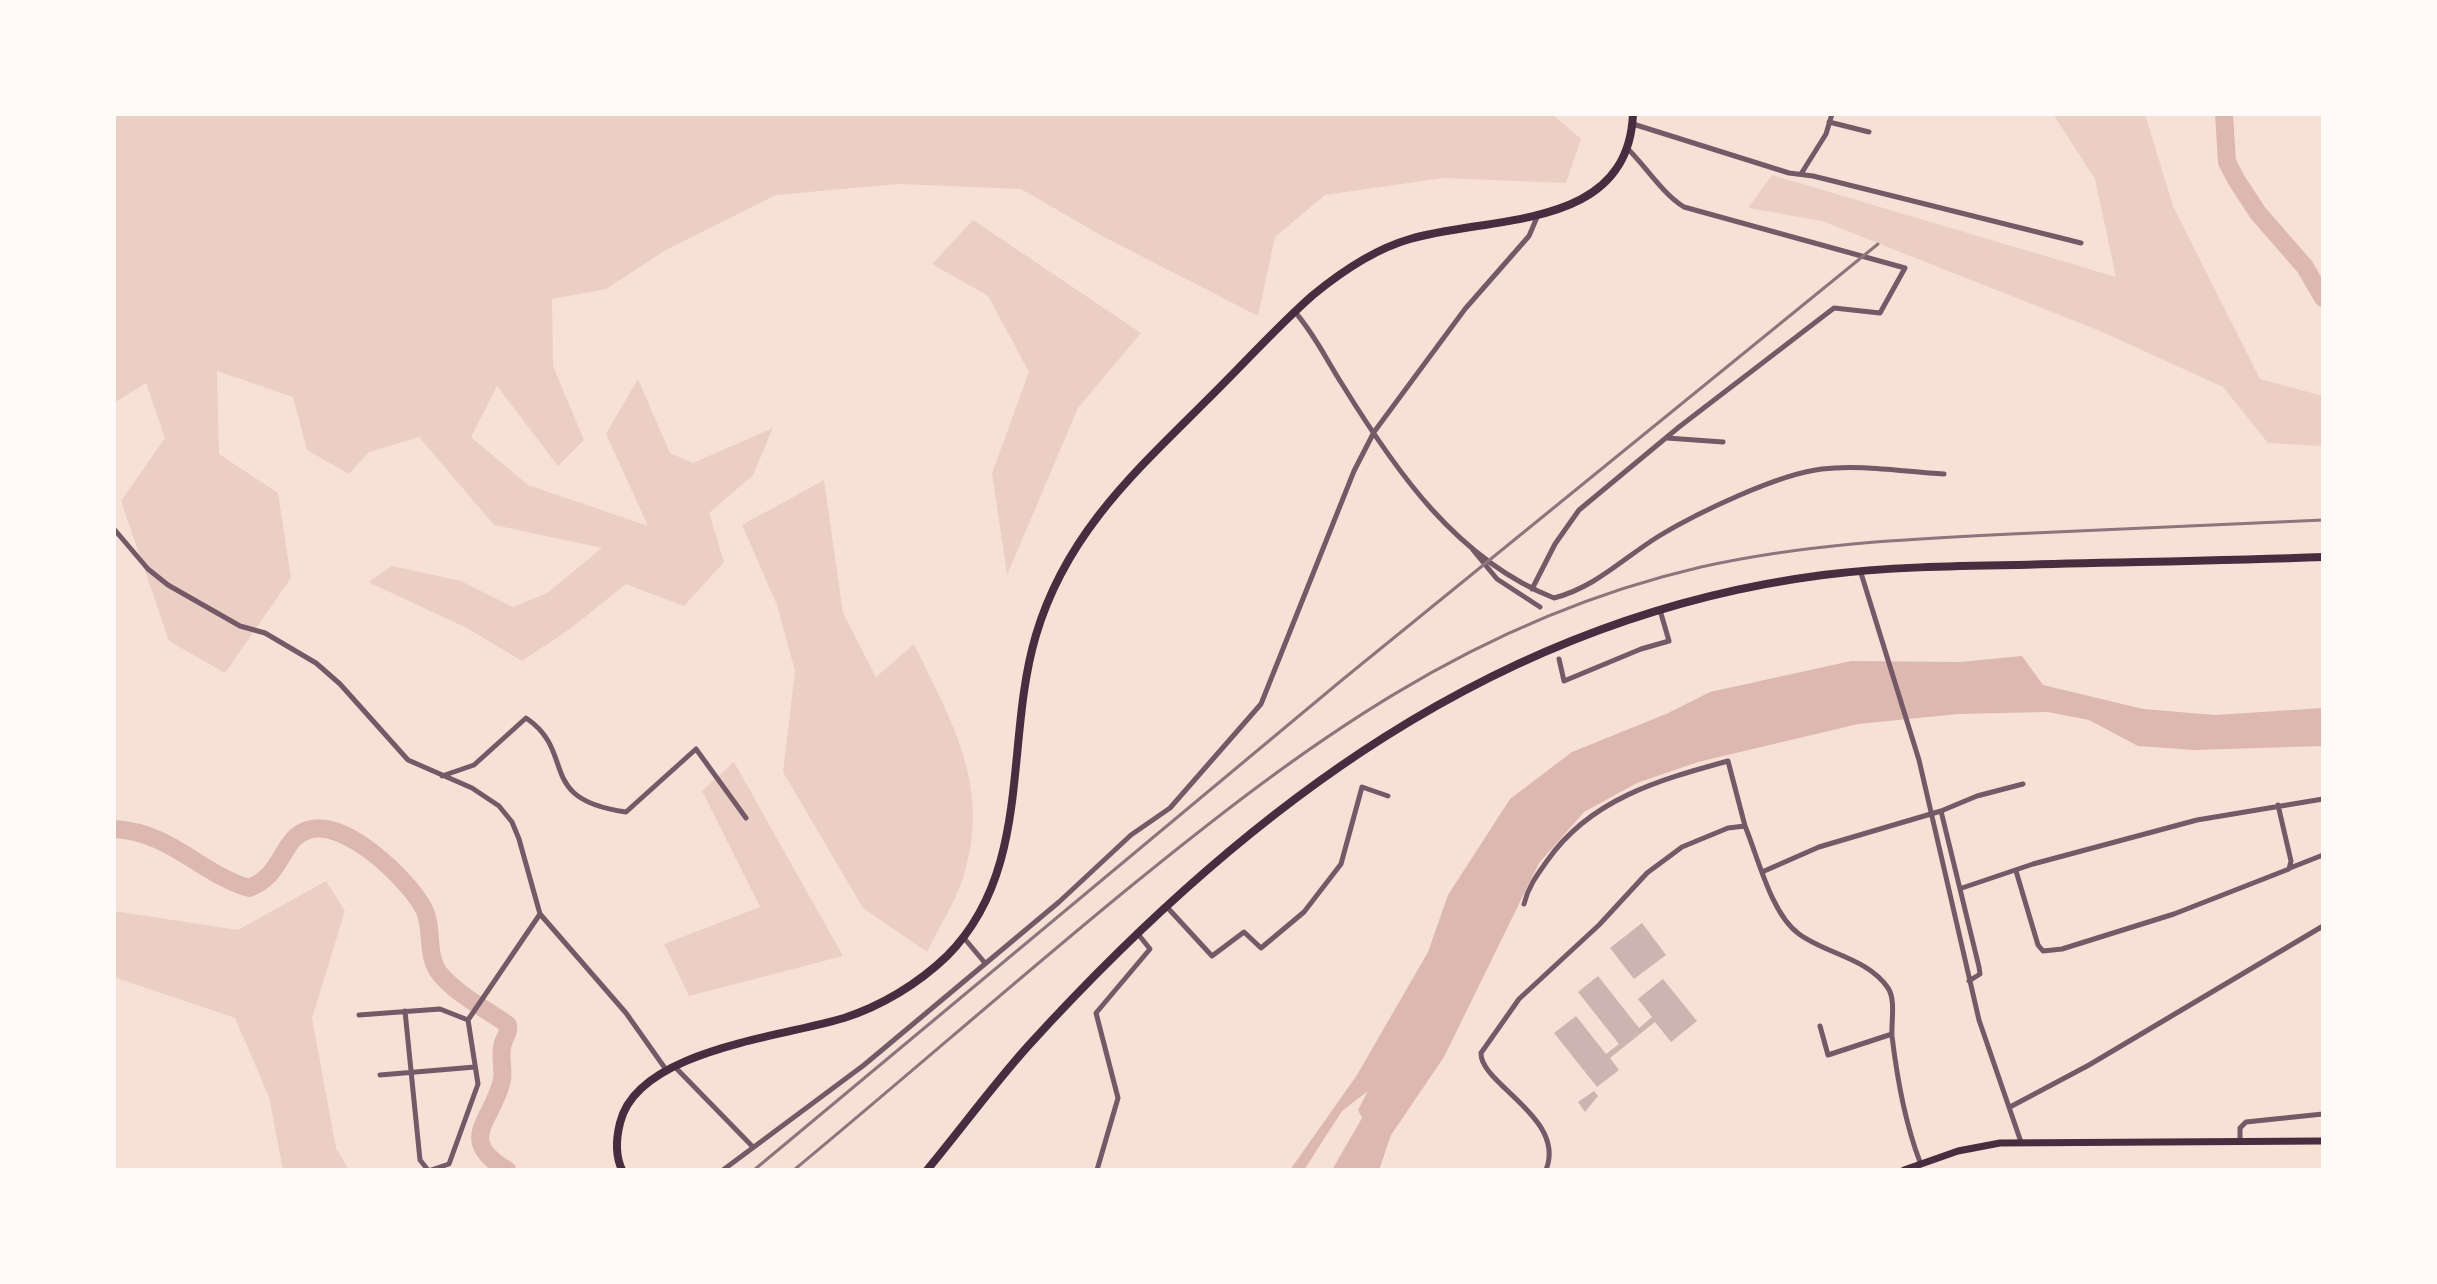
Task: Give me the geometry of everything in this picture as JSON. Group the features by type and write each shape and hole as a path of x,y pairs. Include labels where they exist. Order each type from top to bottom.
{"main road":[{"path":"622,1170 618,1161 617,1134 625,1106 638,1088 671,1069 747,1042 846,1017 882,1002 915,983 964,938 998,875 1011,813 1028,669 1048,603 1074,547 1091,522 1166,440 1295,312 1345,271 1405,240 1474,224 1538,215 1580,202 1597,192 1615,174 1628,149 1633,114"},
{"path":"927,1170 1028,1046 1166,905 1227,852 1316,785 1423,712 1538,652 1660,609 1825,575 1919,567 2323,557"},
{"path":"1904,1170 1958,1151 2021,1142 2323,1141"}],"street":[{"path":"1801,174 1832,114"},
{"path":"1829,122 1869,132"},
{"path":"1633,124 1752,163 2081,243"},
{"path":"1532,589 1555,544 1579,510 1666,437 1834,308 1880,313 1905,268 1684,207 1667,196 1663,185 1628,149"},
{"path":"723,1170 864,1065 1059,902 1112,851 1187,792 1261,704 1354,471 1374,432 1465,309 1522,245 1538,215"},
{"path":"1295,312 1328,357 1340,382 1419,498 1505,574 1554,598 1582,590 1659,536 1697,516 1803,472 1824,468 1944,474"},
{"path":"1666,437 1723,442"},
{"path":"114,529 148,569 168,585 240,626 265,633 316,663 340,684 408,760 490,799 512,822 540,914 671,1069 752,1146"},
{"path":"1470,546 1497,579 1540,607"},
{"path":"1861,573 1919,760 1969,981 2021,1142"},
{"path":"1559,659 1564,681 1641,649 1664,645 1669,641 1660,609"},
{"path":"442,776 474,765 526,718 542,728 568,789 589,806 626,812 696,749 746,818"},
{"path":"1524,904 1528,889 1554,851 1584,821 1624,795 1672,776 1728,761 1745,826 1762,872 1787,921 1798,934 1844,955 1886,985 1891,993 1892,1034 1902,1099 1920,1162"},
{"path":"1762,872 1819,847 2023,784"},
{"path":"1166,905 1212,956 1244,932 1261,948 1304,912 1341,864 1362,787 1388,796"},
{"path":"1962,888 2197,820 2323,799"},
{"path":"2278,805 2291,861 2289,869"},
{"path":"1941,811 1979,967 1980,974 1969,981"},
{"path":"1546,1170 1547,1146 1540,1126 1485,1066 1481,1053 1519,999 1599,925 1647,873 1682,847 1728,828 1745,826"},
{"path":"2016,871 2043,951 2062,949 2174,914 2323,855"},
{"path":"405,1011 420,1160 429,1170 449,1164 478,1084 468,1019 540,914"},
{"path":"2010,1107 2089,1065 2323,926"},
{"path":"1097,1170 1118,1098 1096,1013 1150,949 1138,934"},
{"path":"964,938 985,963"},
{"path":"359,1015 440,1009 468,1019"},
{"path":"1820,1026 1828,1055 1892,1034"},
{"path":"380,1075 475,1067"},
{"path":"2240,1142 2240,1128 2246,1122 2323,1114"}],"shaded area":[{"path":"114,114 1552,114 1581,139 1566,183 1443,178 1325,195 1275,237 1258,316 1104,237 1021,189 898,184 776,195 666,250 606,289 552,299 553,366 584,440 558,466 497,386 471,437 528,485 648,526 606,434 638,379 670,453 693,463 773,428 753,475 709,513 724,562 684,606 626,584 570,629 522,661 467,628 368,582 392,566 461,581 513,607 547,593 602,548 494,525 419,437 369,452 349,474 307,450 293,397 217,371 219,454 278,493 291,578 225,673 169,641 121,501 165,438 146,383 114,403"},
{"path":"2053,114 2145,114 2173,206 2260,379 2323,396 2323,446 2268,443 2223,387 2100,331 1822,221 1748,208 1772,175 2116,277 2095,179"},
{"path":"973,220 1141,333 1078,408 1007,575 992,473 1029,372 988,296 932,264"},
{"path":"824,480 843,613 876,677 914,644 954,728 970,783 973,812 964,875 927,952 863,908 783,772 795,671 777,605 742,525"},
{"path":"2022,656 2043,685 2143,709 2215,715 2323,708 2323,746 2194,750 2138,746 2089,720 2048,712 1958,714 1858,724 1698,762 1637,783 1584,812 1539,863 1444,1057 1391,1135 1379,1170 1332,1170 1362,1118 1358,1110 1368,1091 1342,1111 1304,1170 1290,1170 1357,1075 1428,952 1448,895 1510,799 1572,752 1666,714 1710,692 1851,661 1960,662"},
{"path":"734,762 843,956 689,996 664,944 760,907 702,791"},
{"path":"326,881 345,911 312,1018 336,1148 349,1170 283,1170 269,1097 235,1018 114,977 114,911 238,930"}],"building":[{"path":"1642,923 1666,955 1634,979 1610,948"},
{"path":"1598,976 1639,1028 1652,1017 1638,999 1663,979 1697,1021 1671,1042 1655,1022 1610,1058 1619,1070 1597,1087 1554,1033 1576,1016 1606,1054 1619,1044 1578,992"},
{"path":"1594,1091 1598,1096 1585,1112 1578,1102"}],"waterway":[{"path":"2224,114 2227,162 2237,181 2258,213 2305,267 2323,298"},
{"path":"114,829 152,837 215,873 249,888 269,875 292,841 308,830 323,829 339,833 374,854 404,882 424,909 433,959 440,974 464,996 508,1025 502,1047 502,1080 480,1139 491,1159 507,1170"}],"railway":[{"path":"754,1170 1342,680 1878,244"},
{"path":"794,1170 1125,891 1258,786 1394,694 1465,654 1540,619 1618,590 1701,567 1817,548 1933,538 2323,520"}]}
